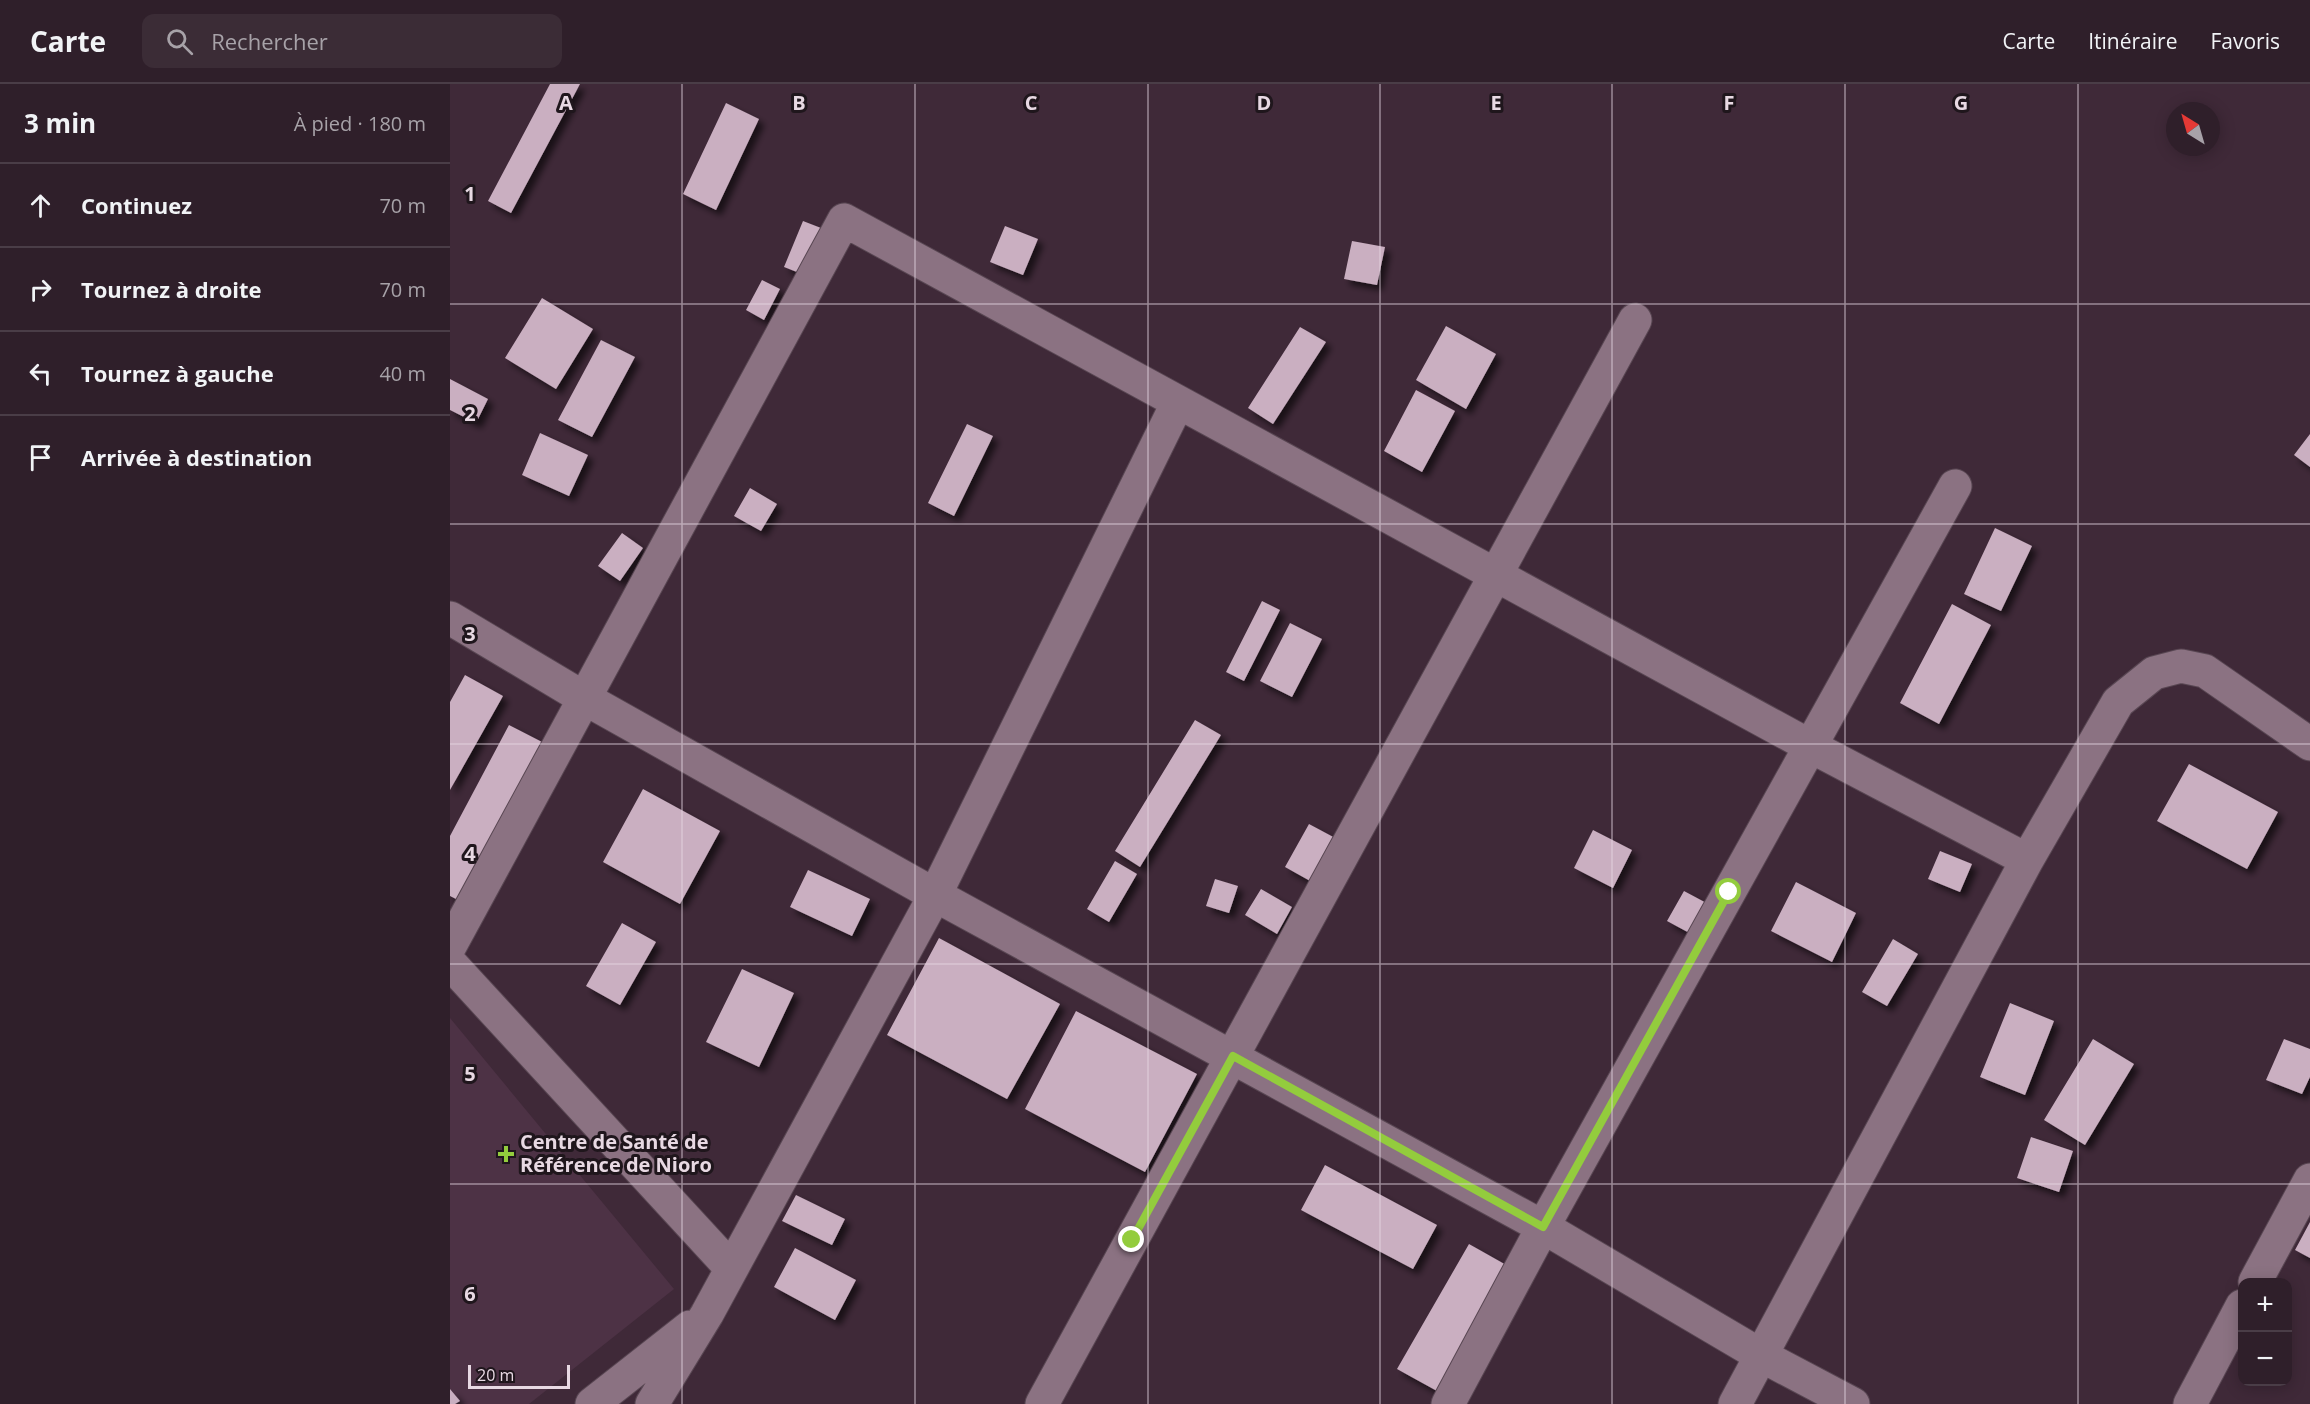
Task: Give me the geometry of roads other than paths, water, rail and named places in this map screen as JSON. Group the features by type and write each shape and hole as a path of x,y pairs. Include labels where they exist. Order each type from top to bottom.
{"street":[{"path":"450,946 844,220 1810,746 2027,860"},
{"path":"1042,1404 1635,320"},
{"path":"657,1402 935,894 1178,402"},
{"path":"1448,1404 1543,1227 1954,486"},
{"path":"450,618 584,698 935,894 1543,1227 1762,1356 1853,1404"},
{"path":"1735,1404 2027,860 2118,702 2154,673 2181,666 2205,671 2310,744"},
{"path":"450,963 731,1268"},
{"path":"2257,1278 2310,1179"},
{"path":"592,1404 707,1314"},
{"path":"2190,1404 2238,1314"}],"place":[{"name":"Centre de Santé de Référence de Nioro","path":"506,1154"}]}
